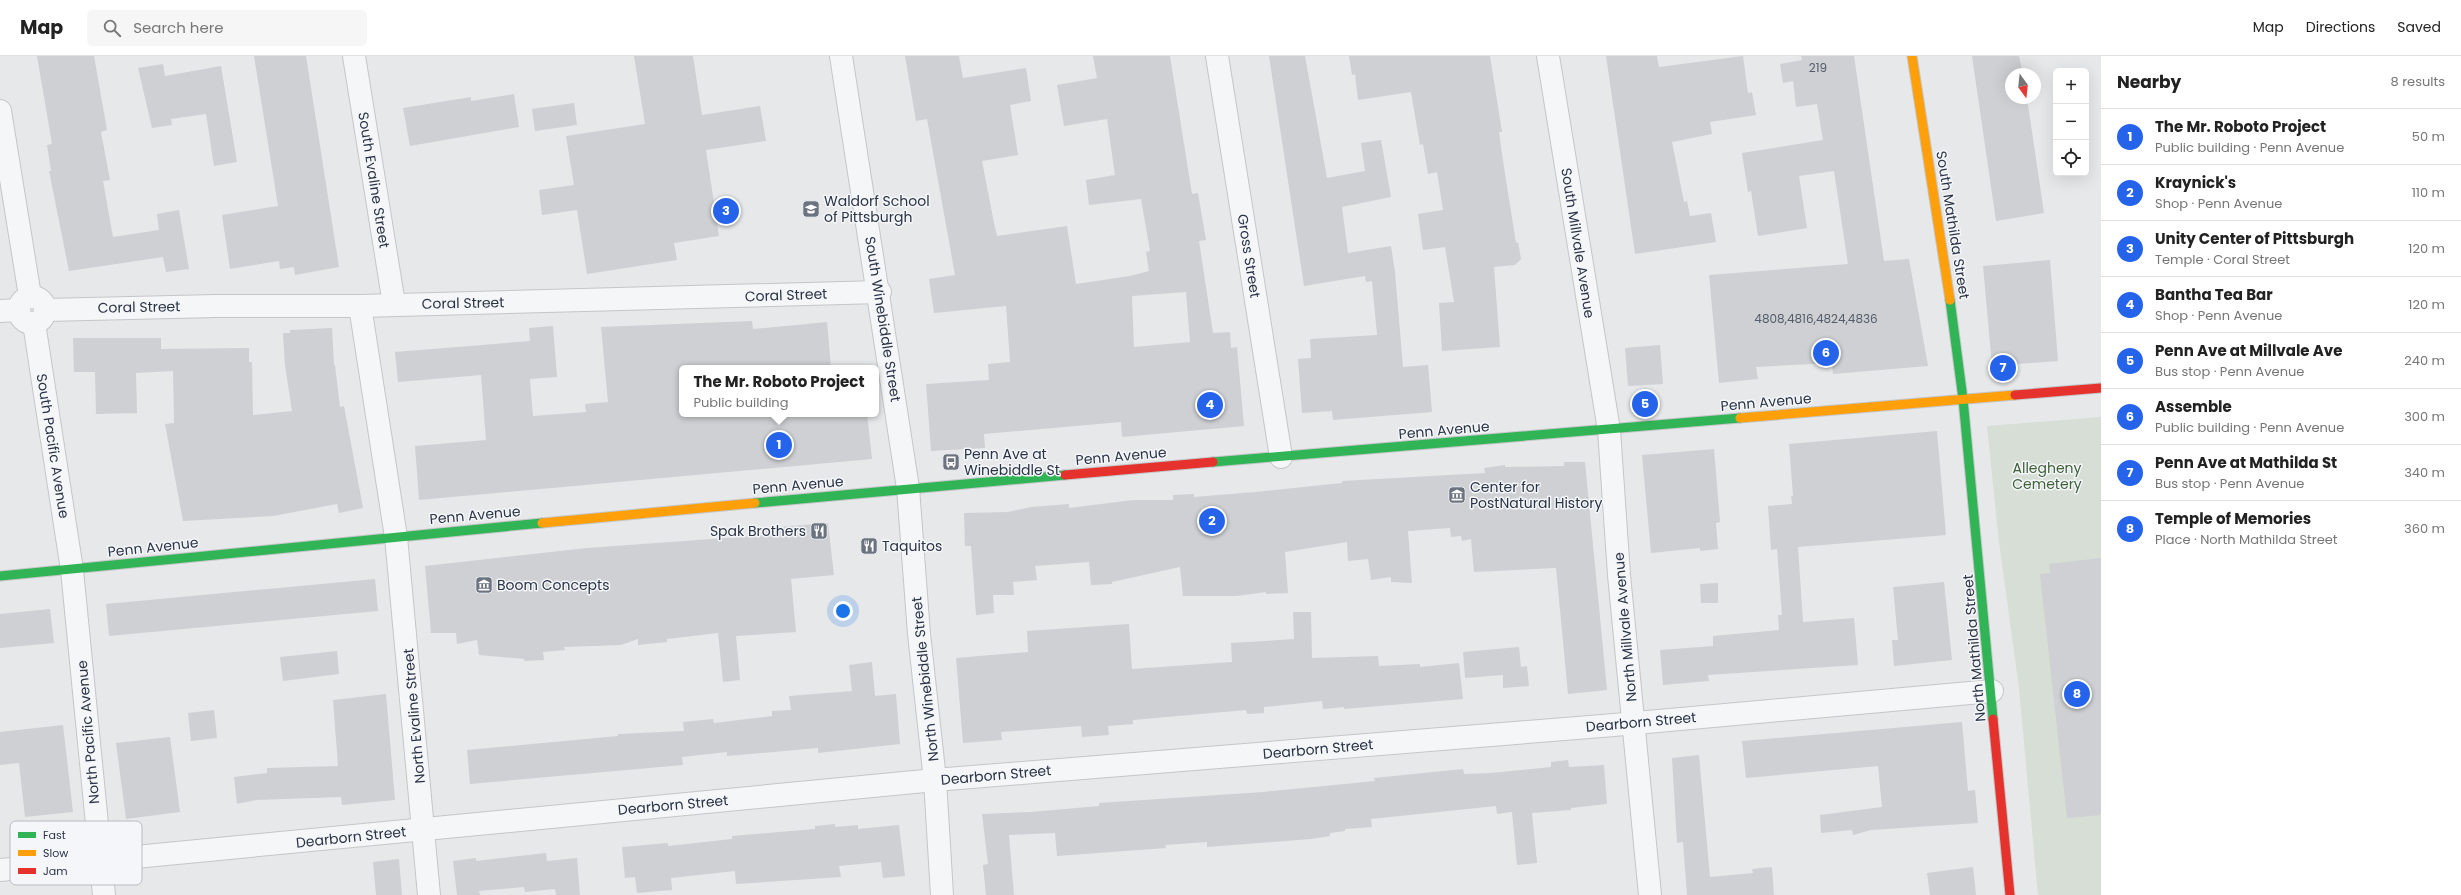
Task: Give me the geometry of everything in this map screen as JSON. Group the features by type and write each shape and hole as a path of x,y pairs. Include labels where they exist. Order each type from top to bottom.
{"main road":[{"name":"South Mathilda Street","path":"1912,56 1943,244 1963,399"},
{"name":"Penn Avenue","path":"0,576 908,488 2101,388"},
{"name":"North Mathilda Street","path":"1963,399 1992,691 2010,895"}],"street":[{"name":"South Evaline Street","path":"354,56 394,304"},
{"name":"South Winebiddle Street","path":"842,56 880,292 908,488"},
{"name":"Gross Street","path":"1217,56 1281,457"},
{"name":"South Millvale Avenue","path":"1548,56 1609,430"},
{"name":"South Pacific Avenue","path":"0,112 26,310 72,570"},
{"name":"Coral Street","path":"26,310 216,306 360,306 880,292"},
{"path":"360,306 396,537"},
{"name":"North Millvale Avenue","path":"1609,430 1619,575 1650,895"},
{"name":"North Winebiddle Street","path":"908,488 919,634 935,780 942,895"},
{"name":"North Evaline Street","path":"396,537 430,895"},
{"name":"North Pacific Avenue","path":"72,570 96,821"},
{"name":"Dearborn Street","path":"142,858 935,780 1634,723 1992,691"},
{"name":"Dearborn Street","path":"0,870 10,869"},
{"name":"North Pacific Avenue","path":"103,885 104,895"}],"green space":[{"name":"Allegheny Cemetery","path":"2101,417 2101,895 2038,895 2019,688 1999,542 1987,426"}],"building":[{"path":"37,56 94,56 107,130 101,132 110,180 103,181 113,237 159,230 157,214 179,210 189,269 166,272 163,257 69,271 49,171 51,171 47,145 52,144"},
{"path":"254,56 306,56 339,267 295,275 294,267 280,269 279,261 230,269 222,215 278,206"},
{"path":"634,56 693,56 702,115 760,106 766,141 706,150 719,236 674,243 677,260 587,274 577,210 542,215 539,190 574,185 566,136 645,124"},
{"path":"905,56 959,56 963,78 1026,68 1031,101 1010,105 1018,155 982,161 997,236 1067,226 1076,284 1130,276 1149,271 1146,252 1150,251 1141,199 1089,205 1086,180 1115,175 1107,119 1064,126 1057,85 1097,78 1093,56 1170,56 1192,194 1198,193 1206,240 1199,241 1213,333 1230,332 1231,348 1237,347 1244,426 1122,437 1121,422 984,434 985,448 931,451 926,384 989,380 988,364 1010,362 1006,306 934,313 929,279 955,275 927,119 916,121","holes":["1186,292 1190,342 1134,347 1132,296"]},
{"path":"1269,56 1305,56 1327,178 1365,171 1361,143 1381,140 1391,197 1342,207 1348,253 1391,246 1395,272 1403,367 1428,365 1432,412 1333,420 1332,411 1302,413 1298,359 1311,358 1310,339 1377,335 1372,281 1366,282 1365,276 1304,286"},
{"path":"1349,56 1490,56 1502,132 1499,132 1503,161 1516,243 1518,242 1521,259 1515,265 1494,267 1500,347 1442,351 1439,303 1454,302 1445,247 1423,250 1418,214 1443,210 1437,172 1428,174 1423,144 1420,145 1411,92 1358,100 1355,74 1352,75"},
{"path":"1606,56 1657,56 1659,67 1743,56 1748,93 1752,92 1756,115 1710,122 1712,134 1672,142 1684,202 1687,201 1690,216 1711,213 1716,242 1635,254"},
{"path":"1801,56 1854,56 1884,261 1909,259 1928,366 1833,374 1832,363 1756,367 1758,379 1719,383 1709,275 1848,264 1834,171 1799,176 1807,228 1758,236 1751,191 1748,192 1742,153 1823,140 1817,104 1796,107 1793,81 1783,83 1780,64 1802,60"},
{"path":"1972,56 2019,56 2022,68 2005,68 2005,104 2028,104 2044,213 1996,221"},
{"path":"163,64 165,76 221,66 237,162 214,166 206,114 171,119 172,125 152,128 138,68"},
{"path":"514,94 519,127 410,146 403,108 471,97 471,101"},
{"path":"574,103 577,125 535,131 532,109"},
{"path":"2050,260 2058,361 1992,366 1983,266"},
{"path":"752,321 753,329 827,322 831,365 679,365 679,417 867,417 872,459 419,500 415,446 486,440 481,375 398,382 395,352 530,341 529,328 553,326 557,377 530,379 533,416 586,412 585,404 608,402 601,327"},
{"path":"332,328 334,365 340,407 344,406 363,508 339,513 337,504 273,516 183,521 165,424 174,423 173,371 136,373 137,413 96,414 95,372 74,372 73,338 161,338 161,349 249,348 249,362 252,362 253,415 292,411 285,365 283,333 290,333 290,330"},
{"path":"1660,345 1663,384 1628,386 1625,348"},
{"path":"1937,431 1946,535 1798,547 1803,622 1854,618 1858,665 1708,675 1709,681 1663,685 1660,650 1713,646 1713,636 1779,630 1778,615 1782,615 1777,549 1771,550 1768,506 1792,504 1791,496 1793,496 1789,444"},
{"path":"1714,449 1720,522 1716,523 1718,549 1700,551 1700,548 1651,553 1642,455"},
{"path":"1564,462 1585,462 1607,690 1568,694 1556,568 1474,572 1471,539 1462,541 1461,536 1451,537 1450,528 1408,531 1412,583 1391,582 1391,577 1371,580 1368,559 1348,561 1347,542 1285,552 1288,593 1266,594 1266,592 1237,596 1183,596 1180,567 1112,582 1112,584 1091,585 1089,562 1035,566 1037,580 1013,582 1014,595 993,595 994,613 976,615 971,546 965,546 964,513 1008,512 1031,507 1069,504 1069,508 1133,500 1173,500 1173,495 1194,494 1194,497 1342,483 1342,481 1485,473 1484,468 1505,465 1505,467 1564,466"},
{"path":"828,523 834,575 791,579 796,632 736,636 740,680 723,682 718,633 667,639 667,642 638,645 638,639 621,645 564,647 565,650 543,652 544,660 524,661 524,659 479,655 477,640 457,644 456,633 431,633 425,566 587,548 766,535 766,528"},
{"path":"2101,558 2101,815 2067,818 2040,574 2050,573 2049,564"},
{"path":"375,579 378,611 109,636 106,604"},
{"path":"1944,582 1952,660 1894,666 1892,640 1898,640 1893,587"},
{"path":"1718,583 1718,603 1701,603 1700,584"},
{"path":"50,609 54,643 0,648 0,614"},
{"path":"1293,612 1311,612 1312,658 1378,656 1379,666 1420,664 1420,667 1459,663 1463,699 1344,709 1344,707 1323,709 1322,701 1264,707 1264,713 1247,714 1246,710 1133,720 1133,724 1108,726 1109,735 1082,737 1081,726 1001,732 1002,740 963,743 956,658 1028,652 1027,631 1129,624 1132,669 1232,662 1231,643 1294,639"},
{"path":"1519,647 1521,667 1527,666 1529,686 1503,688 1503,675 1465,678 1463,652"},
{"path":"337,651 339,674 283,681 280,657"},
{"path":"872,662 875,696 896,694 900,744 818,753 818,748 727,756 727,752 682,757 683,765 470,784 467,750 618,736 618,734 684,731 683,722 713,719 714,723 772,716 772,711 791,710 789,696 852,691 849,665"},
{"path":"386,694 395,800 342,805 341,797 256,800 237,804 234,777 267,773 267,768 338,766 333,700"},
{"path":"214,710 217,738 191,741 188,713"},
{"path":"1962,722 1968,791 1975,790 1978,823 1871,830 1853,835 1852,830 1821,833 1820,815 1882,807 1878,766 1746,778 1742,741"},
{"path":"63,725 73,812 25,817 19,763 0,765 0,732"},
{"path":"170,737 180,812 126,819 116,743"},
{"path":"1699,755 1710,877 1753,873 1752,869 1772,867 1774,895 1687,895 1683,842 1677,843 1672,758"},
{"path":"1568,760 1569,767 1604,765 1607,804 1571,808 1571,810 1532,813 1537,863 1517,865 1512,812 1497,814 1496,806 1371,819 1372,827 1345,829 1345,831 1330,833 1330,836 1311,839 1207,847 1207,842 1165,845 1166,848 1057,856 1055,833 1009,835 1014,895 986,895 983,865 988,864 982,814 1031,812 1099,806 1099,803 1263,792 1375,781 1374,778 1463,769 1464,774 1491,773 1551,767 1551,762"},
{"path":"835,824 835,827 858,825 858,829 899,825 905,876 883,878 881,862 839,866 841,877 736,884 735,871 671,878 672,890 637,893 635,877 625,878 622,847 668,843 668,846 732,839 732,836 815,829 815,826"},
{"path":"546,853 547,861 577,858 580,895 556,895 555,889 525,892 524,887 479,891 480,895 457,895 453,861 476,858 476,861"},
{"path":"399,859 402,895 376,895 373,862"},
{"path":"1973,867 1976,895 1930,895 1927,873"}],"traffic: fast":[{"path":"1950,300 1963,399 1993,719"},
{"path":"1213,462 1740,418"},
{"path":"755,503 1065,475"},
{"path":"0,576 542,523"}],"traffic: slow":[{"path":"1912,56 1950,300"},
{"path":"1740,418 2015,395"},
{"path":"542,523 755,503"}],"traffic: jam":[{"path":"2015,395 2101,388"},
{"path":"1065,475 1213,462"},
{"path":"1993,719 2010,895"}],"place":[{"name":"Waldorf School of Pittsburgh","path":"811,209"},
{"name":"Unity Center of Pittsburgh","path":"726,211"},
{"name":"Assemble","path":"1826,353"},
{"name":"Penn Ave at Mathilda St","path":"2003,368"},
{"name":"Penn Ave at Millvale Ave","path":"1645,404"},
{"name":"Bantha Tea Bar","path":"1210,405"},
{"name":"The Mr. Roboto Project","path":"779,445"},
{"name":"Penn Ave at Winebiddle St","path":"951,462"},
{"name":"Center for PostNatural History","path":"1457,495"},
{"name":"Kraynick's","path":"1212,521"},
{"name":"Spak Brothers","path":"819,531"},
{"name":"Taquitos","path":"869,546"},
{"name":"Boom Concepts","path":"484,585"},
{"name":"Temple of Memories","path":"2077,694"}]}
